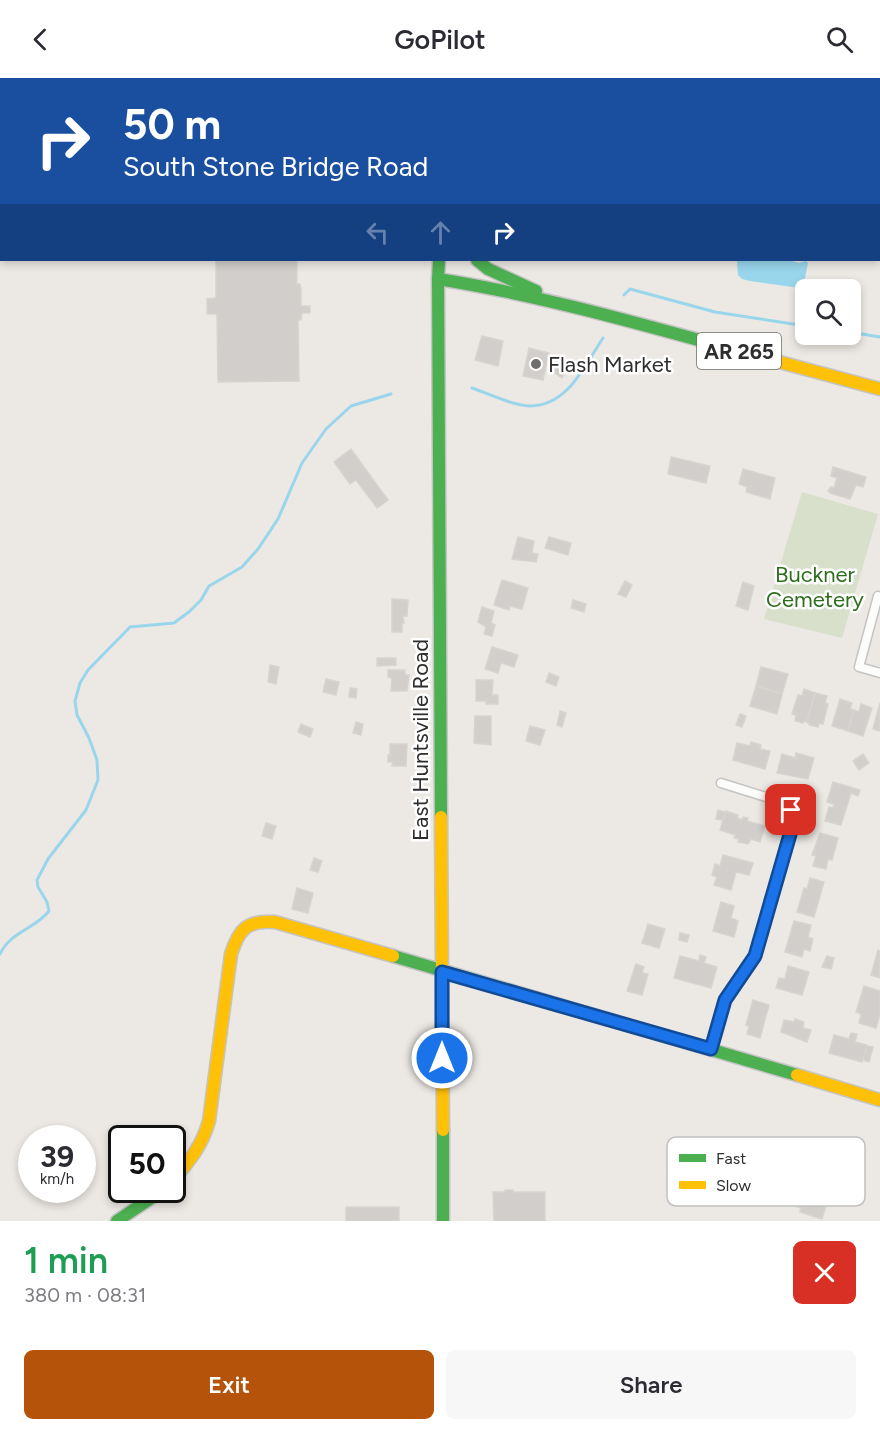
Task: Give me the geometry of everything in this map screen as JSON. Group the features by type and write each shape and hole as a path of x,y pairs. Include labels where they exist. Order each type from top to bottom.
{"main road":[{"name":"East Huntsville Road","path":"439,261 443,1221"},
{"path":"478,261 488,269 560,303"},
{"name":"AR 265","path":"438,279 489,286 560,303 880,389"},
{"path":"186,1166 204,1138 209,1121 231,954 236,937 244,927 257,920 286,924 880,1100"},
{"path":"117,1221 144,1203"}],"street":[{"path":"878,596 859,667 880,673"},
{"path":"711,1049 725,1000 755,956 793,824 791,810 782,802 721,783"}],"green space":[{"name":"Buckner Cemetery","path":"802,492 878,514 842,638 764,619"}],"water":[{"path":"737,261 799,263 806,261 808,263 805,279 795,279 795,287 742,279 738,275"}],"building":[{"path":"216,261 297,261 297,284 300,284 301,289 301,306 310,306 310,313 302,313 301,320 298,320 299,381 218,382 217,314 207,314 207,299 216,298"},
{"path":"482,336 503,341 498,366 475,360"},
{"name":"Flash Market","path":"529,348 549,353 543,380 523,376"},
{"path":"557,356 571,363 562,378 549,369"},
{"path":"351,449 388,500 377,508 356,480 350,484 334,462"},
{"path":"671,457 710,466 706,483 668,474"},
{"path":"833,467 866,477 863,487 856,485 850,499 828,491 831,487 834,488 837,478 831,476"},
{"path":"743,469 775,478 770,499 746,492 747,487 739,484"},
{"path":"518,537 534,541 532,553 538,554 536,562 512,559"},
{"path":"549,537 571,543 568,555 545,548"},
{"path":"502,580 528,588 522,609 510,606 509,610 494,605"},
{"path":"625,581 632,585 626,597 618,594"},
{"path":"743,582 754,586 748,610 736,606"},
{"path":"392,599 408,600 407,616 403,616 402,632 392,632"},
{"path":"573,600 586,604 584,612 571,608"},
{"path":"482,607 494,611 491,623 495,625 492,636 484,634 486,627 478,622"},
{"path":"492,647 518,655 514,667 501,663 498,673 485,669"},
{"path":"377,658 396,658 396,665 377,666"},
{"path":"270,665 279,667 276,684 268,682"},
{"path":"761,667 788,674 782,694 756,686"},
{"path":"388,670 405,670 405,675 409,675 407,691 391,691 392,678 388,677"},
{"path":"549,673 559,677 556,686 546,682"},
{"path":"326,679 339,682 336,695 323,692"},
{"path":"476,680 493,680 492,695 498,695 498,704 476,701"},
{"path":"756,686 782,694 777,714 750,706"},
{"path":"350,688 357,689 356,698 349,697"},
{"path":"804,689 815,693 807,722 803,723 795,721 796,715 792,714 798,695 802,696"},
{"path":"815,693 827,696 825,703 828,704 823,724 819,723 818,727 809,725 807,722"},
{"path":"840,699 852,703 850,709 854,710 848,731 832,726"},
{"path":"880,703 880,731 873,729"},
{"path":"861,704 872,708 863,736 848,731 854,710 859,712"},
{"path":"560,711 566,713 562,727 557,725"},
{"path":"740,714 746,716 742,727 736,725"},
{"path":"475,716 491,716 491,745 474,743"},
{"path":"356,722 363,724 361,735 353,733"},
{"path":"301,724 313,729 310,737 298,732"},
{"path":"530,726 545,730 540,745 526,741"},
{"path":"751,742 761,745 760,749 770,751 765,769 733,760 737,743 750,746"},
{"path":"390,744 407,744 406,766 392,766 393,762 388,762 388,755 392,755"},
{"path":"796,753 814,758 808,779 777,773 782,754 795,758"},
{"path":"863,754 869,763 859,770 853,761"},
{"path":"833,782 860,790 858,796 851,793 841,825 825,821 829,807 833,808 834,804 827,802"},
{"path":"718,810 725,812 723,820 716,819"},
{"path":"726,811 738,815 737,818 742,820 743,817 748,818 747,821 765,826 760,842 751,839 748,844 738,842 739,839 734,838 735,835 720,830"},
{"path":"266,823 276,826 272,839 262,836"},
{"path":"820,833 838,838 832,860 828,859 826,869 813,866 816,856 812,855"},
{"path":"723,855 753,863 749,875 736,872 731,890 714,885 717,877 712,875 715,864 720,866"},
{"path":"314,858 322,861 318,872 310,870"},
{"path":"810,878 824,882 814,917 797,912 804,888 807,889"},
{"path":"297,888 313,893 308,913 292,909"},
{"path":"721,902 734,906 731,918 738,921 734,937 713,931"},
{"path":"794,921 811,925 808,937 813,939 810,951 804,949 802,957 785,952"},
{"path":"648,924 665,929 659,948 642,943"},
{"path":"680,933 689,935 687,942 679,940"},
{"path":"878,950 880,951 880,978 871,975"},
{"path":"700,955 706,957 704,963 717,967 711,988 674,978 680,956 699,961"},
{"path":"827,956 834,958 831,969 822,967"},
{"path":"636,964 644,967 642,973 648,974 642,995 627,991"},
{"path":"788,966 809,972 802,995 776,988 779,978 785,979"},
{"path":"864,986 880,991 880,1014 876,1028 859,1023 861,1014 856,1012"},
{"path":"753,1000 769,1005 760,1038 747,1034 749,1026 746,1025"},
{"path":"795,1019 804,1022 803,1028 811,1030 807,1042 781,1032 784,1020 794,1022"},
{"path":"851,1033 857,1034 855,1042 867,1045 862,1062 829,1053 834,1035 849,1039"},
{"path":"867,1046 873,1047 869,1062 863,1060"},
{"path":"505,1190 545,1192 545,1221 494,1221 493,1192 505,1192"},
{"path":"795,1206 826,1206 822,1219 800,1212 801,1208"},
{"path":"346,1207 399,1207 399,1221 346,1221"}],"waterway":[{"path":"624,295 630,289 715,312 795,324"},
{"path":"861,334 880,337"},
{"path":"472,388 515,404 530,406 543,404 565,392 582,371 603,338"},
{"path":"0,954 16,935 37,922 49,911 37,880 48,859 86,810 98,780 97,760 77,715 75,701 80,683 88,670 130,627 174,623 201,600 209,586 242,567 258,549 278,519 302,463 326,429 351,406 391,394"}],"traffic: fast":[{"path":"439,261 438,279 564,305 772,360"},
{"path":"478,261 488,269 536,291"},
{"path":"438,279 441,817"},
{"path":"393,956 797,1075"},
{"path":"443,1130 443,1221"},
{"path":"117,1221 144,1203"}],"traffic: slow":[{"path":"772,360 880,389"},
{"path":"441,817 443,1130"},
{"path":"186,1164 203,1138 209,1121 231,954 241,932 257,923 275,922 393,956"},
{"path":"797,1075 880,1100"}],"place":[{"name":"Flash Market","path":"536,364"}],"route":[{"path":"442,1058 442,972 711,1049 725,1000 755,956 793,824 791,810"}]}
